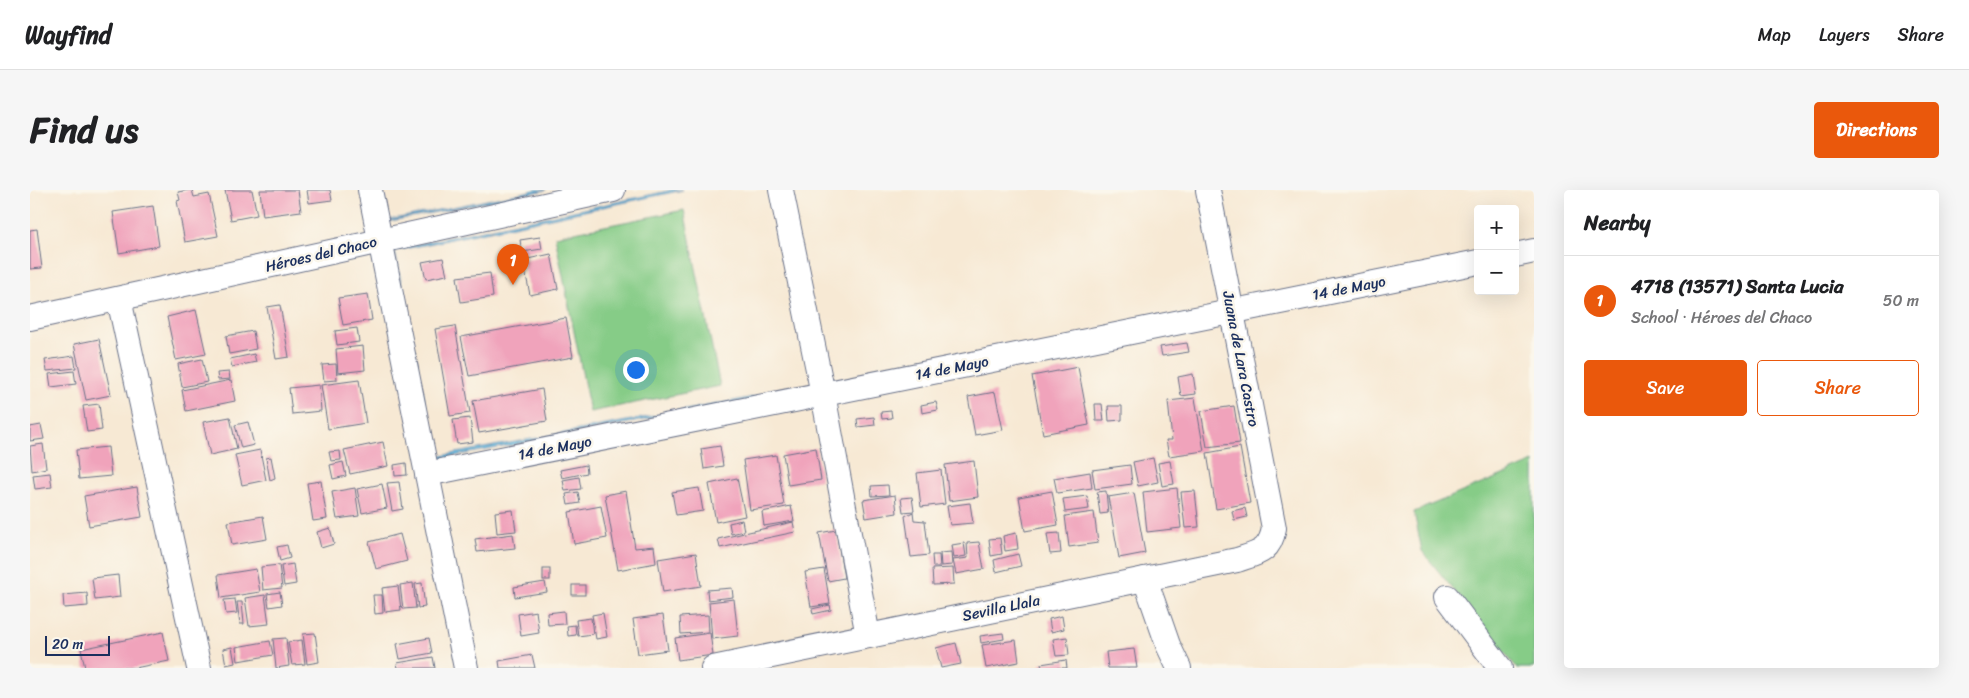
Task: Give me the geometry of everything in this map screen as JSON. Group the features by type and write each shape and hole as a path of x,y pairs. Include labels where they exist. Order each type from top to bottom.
{"street":[{"path":"370,190 466,668"},
{"name":"Héroes del Chaco","path":"30,318 613,190"},
{"path":"781,190 823,394 868,636"},
{"name":"Juana de Lara Castro","path":"1208,190 1274,528"},
{"path":"1519,253 1534,251"},
{"name":"14 de Mayo","path":"427,474 1474,263"},
{"path":"119,299 198,668"},
{"name":"Sevilla Llala","path":"713,668 1237,560 1265,548 1272,540 1274,528"},
{"path":"1144,579 1168,645 1179,668"},
{"path":"1447,597 1500,668"}],"green space":[{"path":"684,210 720,386 590,412 555,236"},
{"path":"1534,462 1534,668 1517,668 1422,551 1414,512"}],"water":[{"path":"380,190 382,190 389,220 536,190 546,190 386,222"},
{"path":"673,190 683,190 395,251 436,457 807,387 806,389 434,460 394,249"}],"building":[{"path":"192,190 194,197 209,194 218,236 185,242 177,201 180,200 178,192"},
{"path":"225,190 252,190 257,215 231,220"},
{"path":"260,190 298,190 301,211 263,216"},
{"path":"307,190 330,190 332,200 309,203"},
{"path":"153,206 159,246 119,253 113,212"},
{"path":"37,229 42,268 30,269 30,230"},
{"path":"540,237 542,249 522,252 520,240"},
{"path":"551,254 558,289 530,295 523,260"},
{"path":"443,258 447,275 426,279 422,262"},
{"path":"490,273 493,297 461,302 457,277"},
{"path":"368,294 372,320 343,325 338,298"},
{"path":"280,305 289,357 276,359 267,307"},
{"path":"196,310 206,354 176,360 167,317"},
{"path":"566,318 573,357 469,376 461,337"},
{"path":"455,326 470,413 450,416 435,329"},
{"path":"357,328 359,342 337,345 335,331"},
{"path":"253,331 256,349 229,354 226,336"},
{"path":"99,339 111,395 86,400 74,344"},
{"path":"1187,343 1189,352 1162,356 1160,347"},
{"path":"363,346 365,370 338,373 336,349"},
{"path":"254,354 256,362 232,367 230,359"},
{"path":"74,356 76,368 47,371 45,360"},
{"path":"202,359 207,382 182,387 178,364"},
{"path":"336,364 337,380 324,381 322,365"},
{"path":"1078,367 1089,425 1043,434 1032,376"},
{"path":"74,371 76,384 51,387 49,374"},
{"path":"229,372 230,379 218,380 217,373"},
{"path":"1193,374 1196,394 1181,396 1178,377"},
{"path":"231,380 235,401 186,411 182,390"},
{"path":"359,380 366,423 328,429 321,385"},
{"path":"319,385 321,411 292,414 289,388"},
{"path":"542,389 547,421 479,433 473,401"},
{"path":"995,392 1003,430 975,435 968,397"},
{"path":"1195,398 1204,451 1169,456 1166,440 1172,440 1168,401"},
{"path":"936,402 938,410 922,413 921,405"},
{"path":"99,404 102,430 87,432 83,406"},
{"path":"1095,404 1102,404 1104,421 1096,421"},
{"path":"1108,406 1122,406 1122,420 1109,421"},
{"path":"1234,406 1240,443 1207,447 1201,411"},
{"path":"891,411 892,418 882,419 881,412"},
{"path":"230,417 237,449 210,455 203,422"},
{"path":"874,417 875,425 858,427 857,419"},
{"path":"470,418 473,442 457,444 453,420"},
{"path":"248,422 254,445 241,448 235,425"},
{"path":"41,425 44,439 30,441 30,427"},
{"path":"383,442 388,466 350,474 344,450"},
{"path":"43,444 46,468 32,471 30,446"},
{"path":"720,446 723,466 704,469 701,449"},
{"path":"108,447 111,476 79,479 76,450"},
{"path":"1240,447 1250,503 1216,509 1207,453"},
{"path":"816,448 821,480 788,485 783,454"},
{"path":"260,450 266,480 242,485 235,455"},
{"path":"340,451 341,460 331,461 329,452"},
{"path":"776,455 784,505 750,510 743,460"},
{"path":"271,457 275,478 270,480 266,458"},
{"path":"1153,458 1158,482 1138,486 1133,462"},
{"path":"974,461 978,497 949,501 945,465"},
{"path":"1170,461 1174,484 1162,486 1158,463"},
{"path":"343,462 346,476 333,479 330,465"},
{"path":"406,463 407,475 395,476 394,465"},
{"path":"586,465 587,473 562,478 560,470"},
{"path":"1130,465 1132,484 1095,489 1092,470"},
{"path":"941,470 945,504 921,507 917,473"},
{"path":"1090,472 1092,488 1057,493 1054,478"},
{"path":"50,473 52,487 35,489 33,475"},
{"path":"579,477 581,489 565,491 563,480"},
{"path":"737,478 745,516 716,522 709,484"},
{"path":"321,481 327,519 313,521 307,483"},
{"path":"399,482 403,509 392,511 387,483"},
{"path":"382,484 387,508 362,513 357,489"},
{"path":"888,485 889,495 872,496 871,486"},
{"path":"137,487 142,517 89,526 84,496"},
{"path":"355,488 359,516 337,519 332,492"},
{"path":"699,488 703,511 676,515 672,492"},
{"path":"1177,488 1181,528 1147,532 1143,492"},
{"path":"626,491 635,548 654,546 656,563 618,570 605,495"},
{"path":"1052,491 1058,525 1025,531 1019,497"},
{"path":"1106,491 1108,513 1100,514 1097,492"},
{"path":"1195,491 1199,527 1185,528 1181,492"},
{"path":"578,492 580,503 568,505 566,494"},
{"path":"1134,493 1145,553 1119,558 1108,497"},
{"path":"895,495 897,513 866,518 863,500"},
{"path":"1087,496 1089,509 1065,512 1063,499"},
{"path":"912,497 914,511 903,512 901,498"},
{"path":"970,503 973,523 950,525 947,506"},
{"path":"601,506 607,538 574,544 569,512"},
{"path":"791,506 794,521 764,526 762,512"},
{"path":"1245,508 1247,517 1234,520 1232,511"},
{"path":"513,510 516,531 497,533 495,512"},
{"path":"913,512 914,520 925,521 929,555 911,557 905,516"},
{"path":"1094,512 1098,543 1069,547 1065,516"},
{"path":"263,516 267,539 232,545 228,522"},
{"path":"742,520 744,531 731,534 729,523"},
{"path":"793,522 795,532 720,548 718,539"},
{"path":"330,528 334,544 321,548 317,532"},
{"path":"836,530 844,578 828,581 819,533"},
{"path":"1016,533 1018,549 1005,551 1003,536"},
{"path":"1059,533 1061,553 1050,554 1047,534"},
{"path":"400,534 407,561 376,569 369,542"},
{"path":"513,534 515,548 477,552 475,539"},
{"path":"1000,538 1002,554 991,556 989,539"},
{"path":"979,542 984,569 956,574 953,560 968,558 967,543"},
{"path":"964,543 966,556 954,558 952,545"},
{"path":"287,545 290,558 280,561 277,547"},
{"path":"951,552 952,565 941,566 940,553"},
{"path":"696,553 701,586 663,592 658,559"},
{"path":"1018,554 1021,566 996,572 994,560"},
{"path":"932,555 939,555 940,567 933,567"},
{"path":"293,564 296,584 284,586 281,566"},
{"path":"279,565 282,588 263,590 261,567"},
{"path":"953,568 954,584 933,585 932,569"},
{"path":"256,569 260,592 221,598 218,575"},
{"path":"543,569 550,569 550,580 543,580"},
{"path":"824,569 830,604 811,607 805,572"},
{"path":"118,575 120,597 95,600 92,578"},
{"path":"545,582 547,592 515,597 514,587"},
{"path":"413,583 416,608 403,609 400,585"},
{"path":"422,583 425,607 418,608 415,584"},
{"path":"572,585 585,585 585,595 572,595"},
{"path":"398,586 401,610 385,612 382,588"},
{"path":"732,588 733,597 708,600 707,590"},
{"path":"280,592 282,605 269,607 267,594"},
{"path":"87,593 88,606 64,608 63,595"},
{"path":"265,595 269,624 249,626 245,598"},
{"path":"373,595 382,595 383,613 375,614"},
{"path":"235,599 237,613 226,614 224,600"},
{"path":"734,599 738,636 712,639 709,602"},
{"path":"237,602 242,602 244,624 240,624"},
{"path":"830,605 831,610 813,614 812,609"},
{"path":"536,611 539,633 521,636 518,614"},
{"path":"564,611 565,624 548,625 547,613"},
{"path":"603,613 607,637 596,639 592,615"},
{"path":"663,615 668,650 638,654 633,619"},
{"path":"708,615 709,632 681,634 680,617"},
{"path":"1062,616 1064,629 1051,632 1049,619"},
{"path":"591,618 593,634 578,636 576,620"},
{"path":"575,625 576,635 568,636 567,626"},
{"path":"163,632 169,661 135,668 85,668 81,649"},
{"path":"315,633 319,662 307,664 303,634"},
{"path":"710,633 713,655 678,660 675,638"},
{"path":"1003,633 1004,639 981,643 980,636"},
{"path":"1067,637 1069,655 1056,656 1053,639"},
{"path":"286,638 289,666 276,668 273,639"},
{"path":"429,638 432,653 400,659 397,644"},
{"path":"302,640 305,664 292,665 288,642"},
{"path":"1016,640 1019,662 986,668 982,645"},
{"path":"270,641 273,655 238,661 236,647"},
{"path":"956,643 961,664 941,668 936,648"},
{"path":"232,647 235,663 226,665 223,649"},
{"path":"1134,649 1137,668 1108,668 1106,652"},
{"path":"532,655 535,668 500,668 499,661"},
{"path":"433,657 435,668 398,668 397,663"},
{"path":"1066,660 1067,668 1042,668 1041,664"}],"place":[{"name":"4718 (13571) Santa Lucia","path":"513,285"}]}
